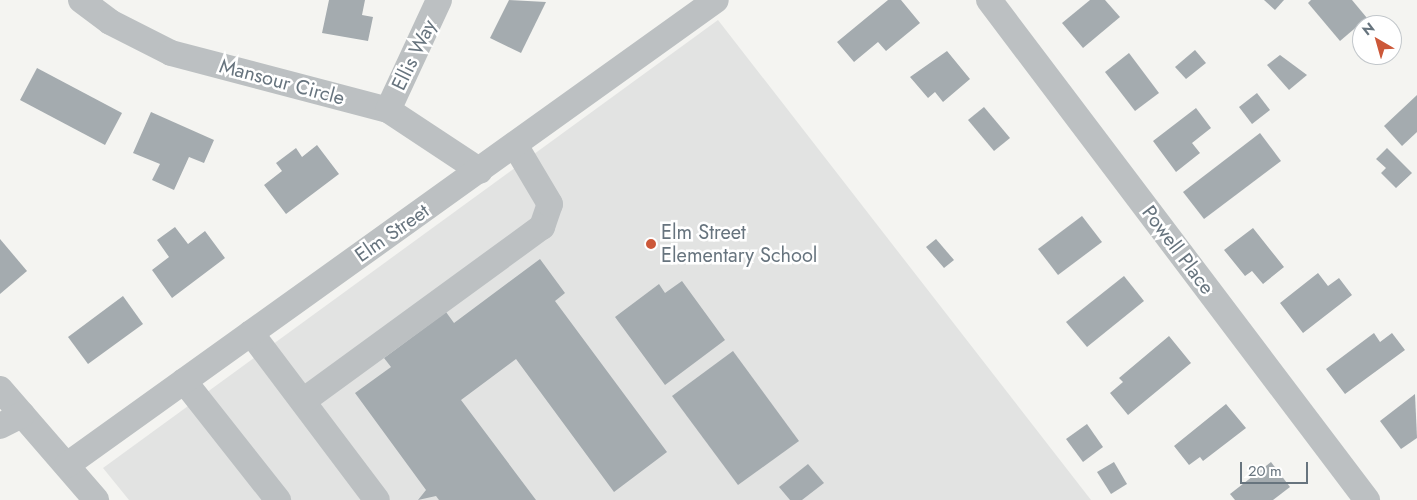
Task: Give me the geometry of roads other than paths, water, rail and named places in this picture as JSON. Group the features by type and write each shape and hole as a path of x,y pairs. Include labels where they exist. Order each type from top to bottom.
{"street":[{"name":"Mansour Circle","path":"81,0 110,22 171,53 388,110 480,171"},
{"name":"Ellis Way","path":"388,110 439,0"},
{"name":"Elm Street","path":"67,465 480,171 716,0"},
{"name":"Powell Place","path":"989,0 1366,500"},
{"path":"302,402 542,227 550,204 516,145"},
{"path":"251,333 377,500"},
{"path":"184,380 278,500"},
{"path":"0,389 11,420 67,465 96,500"}],"place":[{"name":"Elm Street Elementary School","path":"651,244"}]}
